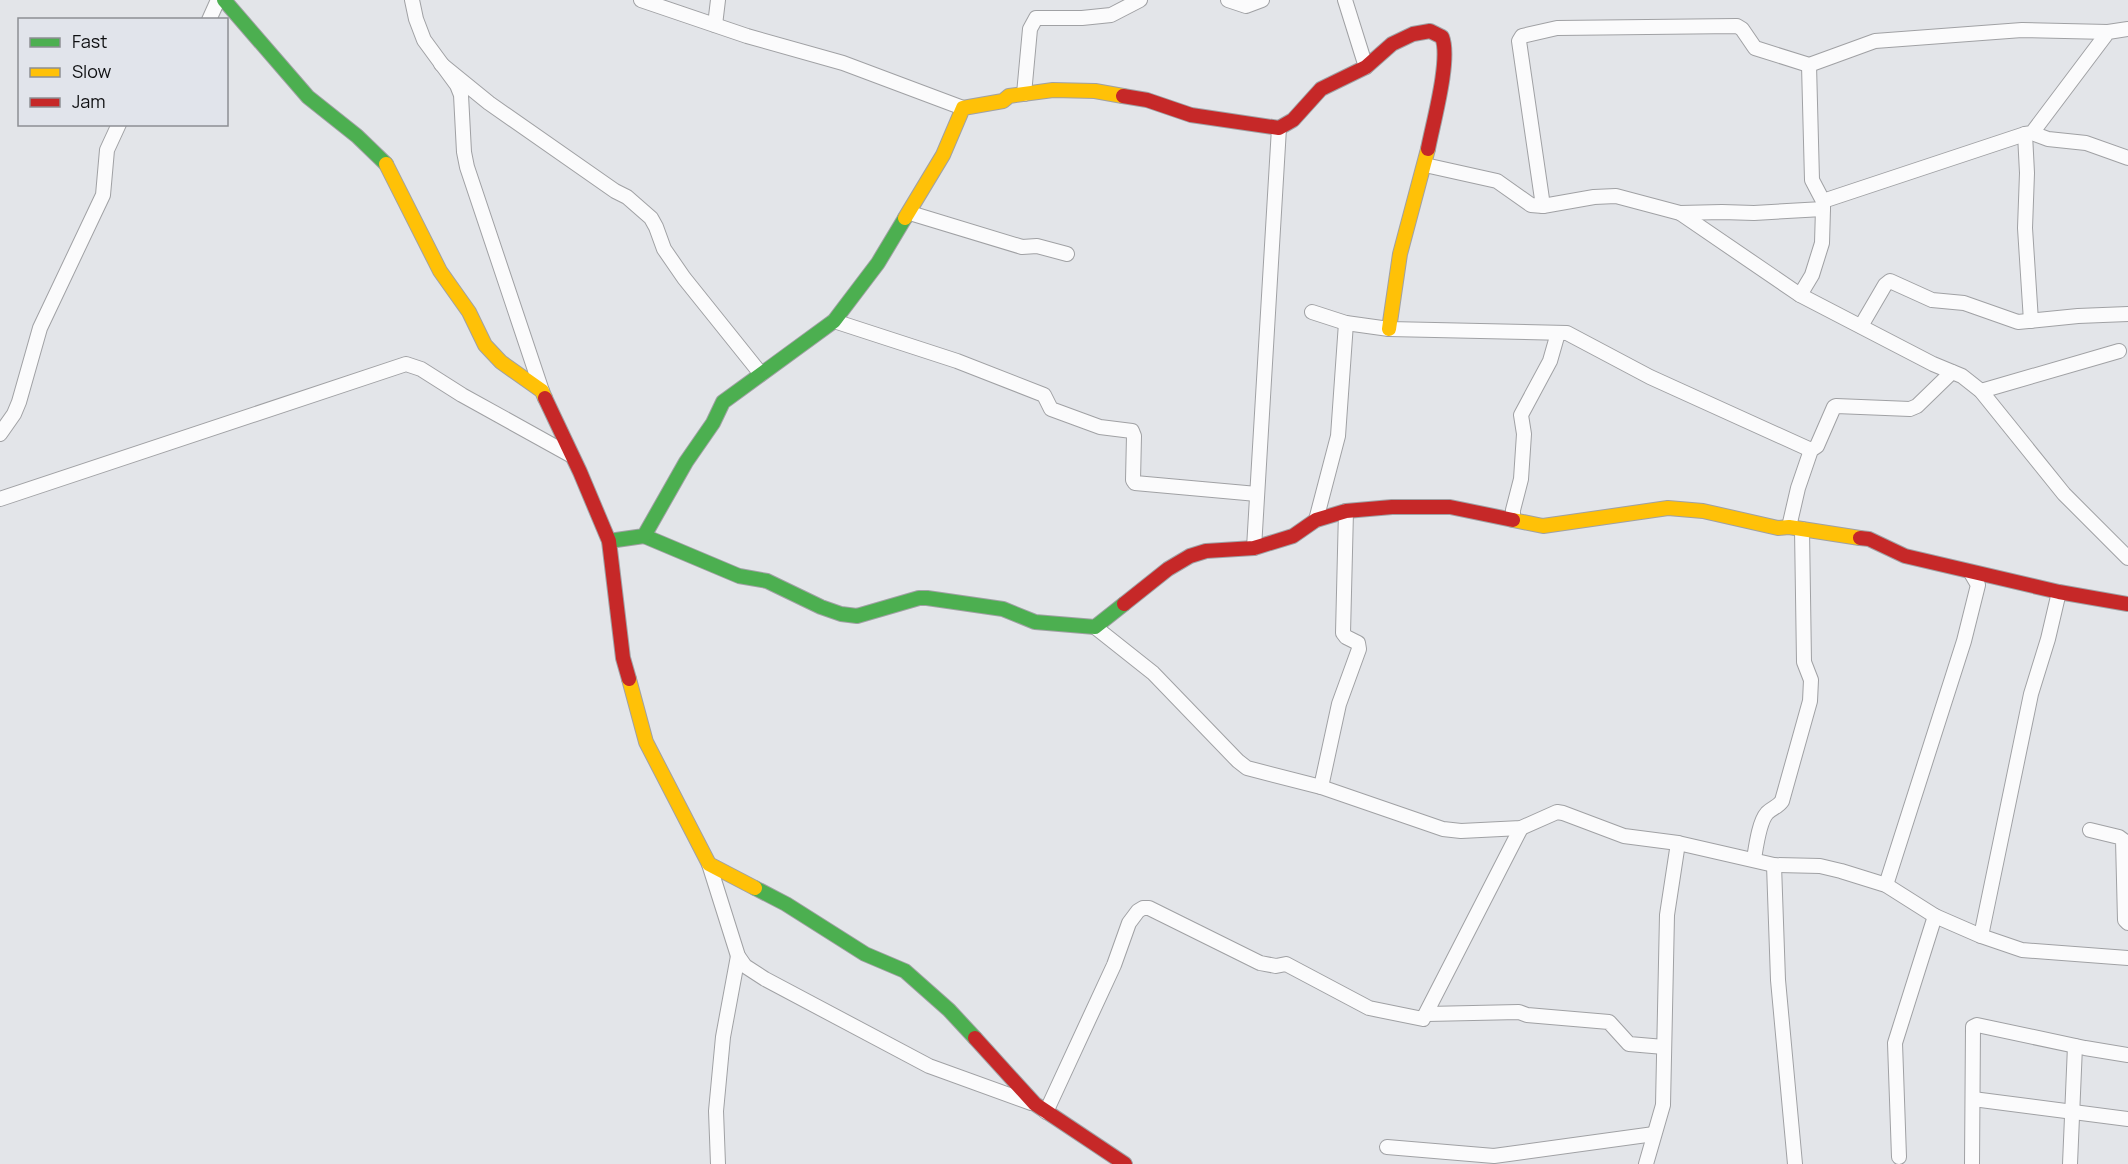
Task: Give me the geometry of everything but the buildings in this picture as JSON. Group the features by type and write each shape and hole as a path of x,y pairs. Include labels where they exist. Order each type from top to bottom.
{"street":[{"path":"210,18 218,0"},
{"path":"224,0 308,98 357,136 387,165 440,271 469,312 485,345 501,362 542,391"},
{"path":"412,0 424,40 457,85 461,95 463,142 467,167 542,391 609,541 623,658 646,742 709,864 738,957 745,966 765,979 929,1066 1040,1108 1125,1164"},
{"path":"715,25 718,0"},
{"path":"1024,94 1030,29 1036,18 1082,18 1111,15 1140,0"},
{"path":"1228,0 1246,6 1262,0"},
{"path":"1345,0 1366,67"},
{"path":"647,1 715,25 843,63 963,108 1003,101 1010,96 1053,90 1095,91 1147,100 1191,114 1279,128 1293,120 1322,89 1366,67 1392,44 1413,34 1430,31 1443,37 1445,61 1425,165 1400,254 1389,329"},
{"path":"1543,206 1519,41 1522,36 1557,28 1737,26 1742,29 1755,48 1809,64 1875,41 2022,30 2108,32 2128,29"},
{"path":"1425,165 1497,181 1531,205 1543,206 1616,195 1680,213 1754,213 1823,205 2028,134 2108,32"},
{"path":"441,64 489,103 627,197 651,218 664,249 684,278 761,374"},
{"path":"1800,295 1812,276 1822,243 1823,205 1812,180 1809,64"},
{"path":"644,536 686,462 713,423 720,406 834,321 878,263 943,155 963,108"},
{"path":"0,434 14,414 19,402 40,328 103,195 107,150 118,126"},
{"path":"1254,548 1279,128"},
{"path":"2028,134 2048,139 2092,144 2128,158"},
{"path":"2028,134 2025,228 2031,321"},
{"path":"910,213 1022,247 1037,246 1067,254"},
{"path":"1680,213 1800,295 1933,364 1962,376 1981,391 2064,494 2114,547 2128,558"},
{"path":"1861,326 1885,285 1890,281 1932,300 1964,303 2018,322 2128,314"},
{"path":"1312,312 1346,323 1389,329 1567,333 1650,377 1811,450"},
{"path":"834,321 957,361 1044,395 1051,409 1100,427 1132,431 1135,483 1257,494"},
{"path":"1316,520 1338,436 1346,323"},
{"path":"1513,519 1521,479 1524,434 1521,415 1548,367 1557,333"},
{"path":"1981,391 2119,351"},
{"path":"0,499 406,364 421,369 462,395 572,456"},
{"path":"1754,859 1758,836 1766,814 1779,806 1782,801 1810,701 1811,680 1804,662 1796,528 1798,488 1811,450 1817,446 1834,407 1910,410 1952,372"},
{"path":"1095,627 1168,569 1190,556 1206,551 1254,548 1293,536 1316,520 1346,511 1392,507 1450,507 1543,526 1668,508 1703,511 1778,528 1796,528 1869,539 1896,554 1971,573 2128,604"},
{"path":"1321,787 1339,704 1359,649 1358,643 1343,633 1346,511"},
{"path":"609,541 644,536 739,576 767,581 841,614 857,616 919,598 927,598 1003,609 1035,622 1095,627 1153,673 1247,768 1321,787 1443,829 1461,831 1521,828 1557,812 1563,813 1624,836 1678,843 1774,865 1820,866 1841,871 1886,885 1935,916 1981,936 2022,950 2128,958"},
{"path":"1886,885 1964,640 1978,585 1971,573"},
{"path":"1981,936 2031,694 2049,639 2059,592"},
{"path":"1040,1108 1114,965 1129,923 1137,911 1149,908 1260,963 1276,966 1286,964 1370,1008 1420,1020 1427,1014 1521,828"},
{"path":"2090,830 2123,840 2125,920 2128,923"},
{"path":"1646,1164 1663,1105 1667,915 1678,843"},
{"path":"709,864 786,904 865,954 905,971 949,1010 1040,1108"},
{"path":"1774,865 1778,980 1795,1164"},
{"path":"1899,1157 1896,1043 1935,916"},
{"path":"718,1164 717,1101 723,1037 738,957"},
{"path":"1427,1014 1519,1012 1527,1015 1609,1022 1629,1044 1664,1047"},
{"path":"1972,1164 1973,1027 1977,1025 2128,1055"},
{"path":"2070,1164 2075,1046"},
{"path":"1973,1099 2128,1119"},
{"path":"1387,1147 1494,1156 1654,1134"}],"traffic: fast":[{"path":"224,0 308,97 357,136 386,164"},
{"path":"609,541 644,536 686,462 713,423 723,402 834,321 878,263 905,218"},
{"path":"644,536 739,576 767,581 841,614 857,616 919,598 927,598 1003,609 1035,622 1095,627 1124,604"},
{"path":"755,888 786,904 865,954 905,971 949,1010 975,1038"}],"traffic: slow":[{"path":"905,218 943,155 963,108 1003,101 1009,96 1053,90 1095,91 1123,96"},
{"path":"1389,329 1400,254 1428,149"},
{"path":"386,164 440,271 469,312 485,345 501,362 542,391 545,398"},
{"path":"1513,520 1543,526 1668,508 1703,511 1778,528 1789,527 1860,538"},
{"path":"629,679 646,742 709,864 755,888"}],"traffic: jam":[{"path":"1123,96 1147,100 1191,115 1279,128 1293,120 1321,89 1366,67 1392,44 1413,34 1430,31 1442,37 1444,60 1428,149"},
{"path":"545,398 609,541 623,658 629,679"},
{"path":"1124,604 1168,569 1190,556 1206,551 1254,548 1293,536 1316,520 1346,511 1392,507 1450,507 1513,520"},
{"path":"1860,538 1869,539 1905,556 2059,592 2128,604"},
{"path":"975,1038 1035,1104 1125,1164"}]}
